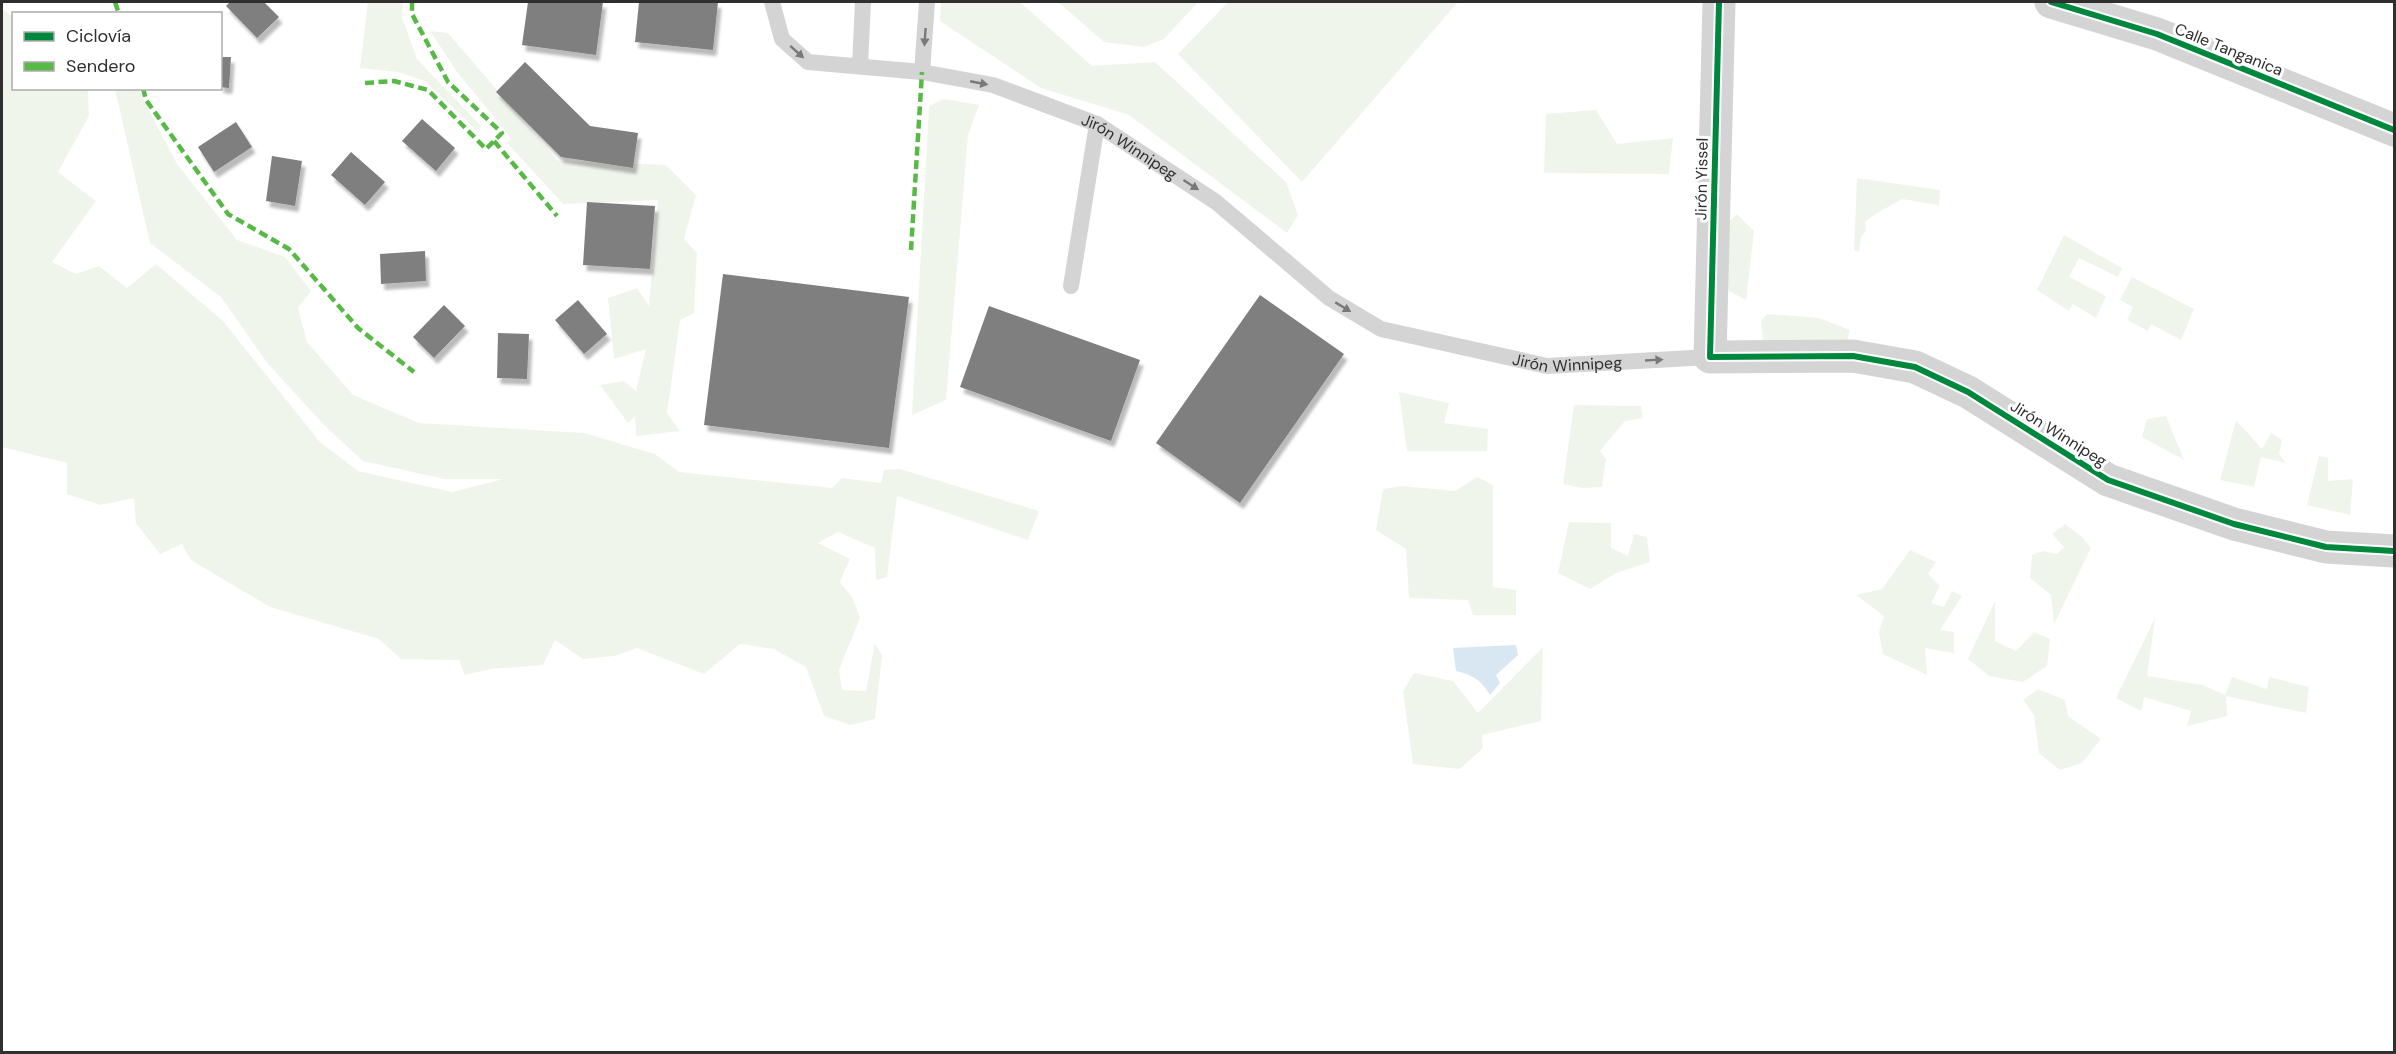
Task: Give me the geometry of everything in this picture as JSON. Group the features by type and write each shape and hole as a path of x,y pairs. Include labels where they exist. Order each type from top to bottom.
{"street":[{"name":"Jirón Yissel","path":"1710,357 1719,2"},
{"name":"Calle Tanganica","path":"2051,2 2157,34 2394,130"},
{"name":"Jirón Winnipeg","path":"1710,357 1853,357 1915,367 1968,392 2108,480 2234,524 2280,536 2326,547 2394,551"}],"lane":[{"name":"Jirón Winnipeg","path":"772,2 782,39 808,62 922,72 993,86 1097,124 1216,202 1329,298 1380,329 1547,366 1710,357"},
{"path":"860,65 863,2"},
{"path":"922,72 927,2"},
{"path":"1071,286 1097,124"}],"shaded area":[{"path":"368,2 403,2 402,17 417,59 481,126 476,130 425,81 398,72 360,68"},
{"path":"941,2 1020,2 1092,66 1155,62 1286,182 1298,215 1287,233 1129,115 1041,88 940,21"},
{"path":"1058,2 1198,2 1164,39 1144,47 1104,42"},
{"path":"1228,2 1458,2 1302,182 1178,54"},
{"path":"2,9 12,16 12,90 88,90 89,116 58,172 96,201 52,262 76,274 99,266 127,288 156,264 223,321 320,442 358,471 452,492 503,479 444,479 363,461 325,426 268,364 221,297 150,243 115,90 139,90 177,164 237,240 285,257 311,291 298,308 307,342 353,395 419,423 584,433 655,454 679,472 832,488 842,478 881,483 884,470 900,469 1039,511 1028,540 897,496 887,577 876,580 875,548 838,532 818,543 850,559 840,582 852,597 860,618 839,670 842,690 866,691 875,643 882,656 875,719 850,725 824,716 806,667 774,649 740,644 704,674 637,648 614,656 583,659 555,640 543,665 491,669 465,675 459,660 401,659 379,639 270,607 191,560 182,544 160,554 136,523 134,498 100,505 67,494 67,463 2,447"},
{"path":"430,31 448,33 558,161 666,165 696,195 684,239 697,253 694,313 680,320 667,413 680,431 636,436 635,416 628,423 600,385 624,381 636,391 646,349 614,359 608,298 637,288 649,306 658,200 563,204 507,143 511,138 457,72"},
{"path":"944,99 979,105 968,135 946,400 912,415 929,106"},
{"path":"1596,110 1617,144 1673,138 1669,174 1544,173 1546,114"},
{"path":"1857,178 1940,190 1939,205 1902,199 1878,212 1865,222 1866,231 1861,237 1859,252 1854,250"},
{"path":"1737,214 1754,231 1746,300 1729,291 1723,259 1721,229"},
{"path":"2064,235 2122,268 2118,277 2079,258 2069,277 2106,296 2096,318 2073,304 2069,311 2037,290"},
{"path":"2132,277 2194,309 2181,340 2151,324 2148,331 2127,320 2133,307 2120,300"},
{"path":"1767,314 1819,318 1850,330 1845,349 1764,348 1761,321"},
{"path":"1399,392 1449,403 1444,423 1488,429 1487,451 1407,451"},
{"path":"1574,405 1641,406 1643,418 1625,421 1600,451 1606,459 1602,487 1584,488 1563,484"},
{"path":"2166,416 2184,460 2142,437 2147,419"},
{"path":"2236,420 2262,449 2271,433 2282,440 2279,454 2286,463 2261,457 2254,487 2220,480"},
{"path":"2319,456 2328,458 2328,481 2353,479 2350,515 2307,505"},
{"path":"1477,477 1493,485 1493,587 1516,590 1516,615 1473,615 1468,600 1409,598 1406,549 1376,530 1383,489 1402,486 1455,491"},
{"path":"1569,522 1611,523 1611,548 1628,556 1634,534 1647,537 1650,562 1616,573 1590,589 1558,573"},
{"path":"2065,524 2082,537 2091,548 2054,624 2051,595 2030,578 2032,555 2043,551 2057,554 2064,547 2052,534"},
{"path":"1910,550 1936,562 1928,574 1940,586 1931,603 1944,607 1952,591 1962,596 1940,630 1954,632 1954,653 1925,648 1927,675 1883,654 1879,632 1884,616 1856,595 1882,589"},
{"path":"1995,601 1995,641 2016,651 2034,632 2050,639 2047,666 2023,682 1989,676 1968,659"},
{"path":"2155,618 2147,676 2203,685 2225,695 2232,677 2267,689 2269,677 2309,687 2306,713 2226,696 2227,716 2187,726 2191,711 2144,697 2141,711 2116,698"},
{"path":"1516,645 1518,655 1496,675 1500,683 1490,695 1476,679 1456,671 1453,648"},
{"path":"1543,647 1541,721 1482,735 1483,748 1460,769 1413,764 1403,691 1414,673 1453,681 1478,713"},
{"path":"2038,689 2065,700 2068,716 2101,739 2082,763 2060,770 2039,753 2034,715 2023,700"}],"building":[{"path":"230,2 264,2 279,17 257,38 226,6"},
{"path":"528,2 603,2 596,55 522,45"},
{"path":"639,2 718,2 713,50 635,42"},
{"path":"222,57 231,57 229,88 222,87"},
{"path":"525,62 590,126 638,133 633,168 561,157 496,92"},
{"path":"422,119 455,148 436,171 402,141"},
{"path":"236,122 252,147 214,172 198,147"},
{"path":"351,152 385,182 365,205 331,175"},
{"path":"272,156 302,161 295,206 266,201"},
{"path":"587,202 655,206 650,269 583,265"},
{"path":"425,251 426,281 381,284 380,254"},
{"path":"723,274 909,297 889,448 704,425"},
{"path":"1260,295 1344,354 1240,503 1156,443"},
{"path":"578,300 607,334 584,354 555,320"},
{"path":"444,305 465,326 434,358 413,337"},
{"path":"989,306 1140,360 1111,441 960,387"},
{"path":"498,333 529,334 527,379 497,378"}],"marked path":[{"path":"115,2 118,12"},
{"path":"365,83 394,81 428,90 486,149 502,133 448,82 412,14 412,2"},
{"path":"911,250 922,72"},
{"path":"144,90 146,100 228,214 289,249 358,328 414,372"},
{"path":"494,141 557,216"}],"cycle path":[{"path":"1719,2 1710,357 1853,356 1915,367 1968,392 2108,480 2234,524 2326,547 2394,551"},
{"path":"2051,2 2157,34 2394,130"}]}
